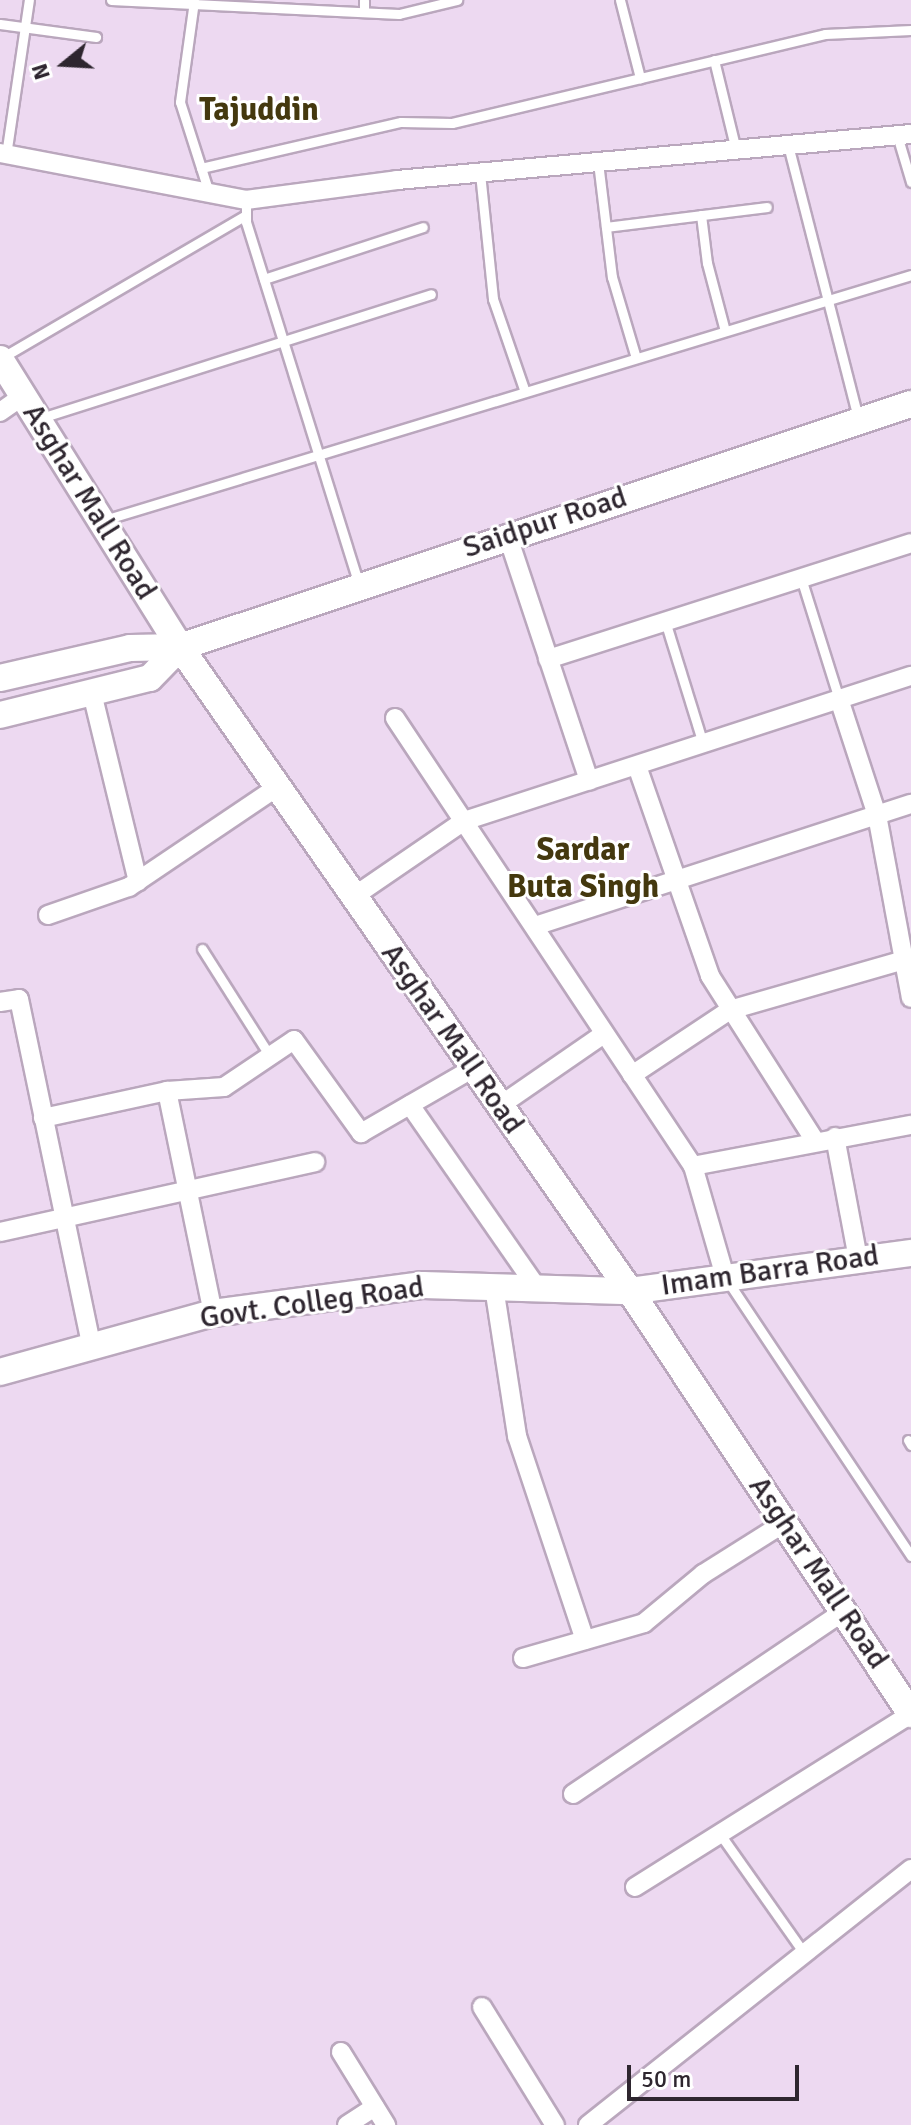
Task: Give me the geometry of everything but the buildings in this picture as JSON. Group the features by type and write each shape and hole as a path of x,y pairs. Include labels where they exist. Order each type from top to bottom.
{"main road":[{"name":"Asghar Mall Road","path":"0,359 180,647 498,1107 630,1291 911,1714"},
{"name":"Saidpur Road","path":"0,678 130,648 180,647 507,534 859,421 909,411"},
{"name":"Saidpur Road","path":"0,715 150,678 180,647"},
{"name":"Imam Barra Road","path":"630,1291 911,1253"},
{"name":"Govt. Colleg Road","path":"0,1372 213,1313 423,1285 630,1291"}],"street":[{"path":"3,154 209,193 246,207 480,173 904,135"},
{"path":"0,412 23,396"},
{"path":"507,534 589,781"},
{"path":"548,659 911,543"},
{"path":"353,897 464,821 911,676"},
{"path":"92,693 138,881"},
{"path":"839,699 877,815 896,898 911,998"},
{"path":"395,718 538,925 604,1034 693,1166 725,1277"},
{"path":"637,766 695,944 730,1010 815,1141"},
{"path":"48,915 138,881 277,787"},
{"path":"538,925 674,878 911,804"},
{"path":"632,1075 730,1010 906,959"},
{"path":"0,1002 19,999 92,1347"},
{"path":"498,1107 604,1034"},
{"path":"43,1118 167,1091 224,1087 294,1040 361,1133 472,1069"},
{"path":"167,1091 213,1313"},
{"path":"410,1105 537,1288"},
{"path":"693,1166 911,1125"},
{"path":"835,1137 858,1259"},
{"path":"0,1232 315,1162"},
{"path":"494,1287 517,1436 585,1640"},
{"path":"523,1658 644,1623 703,1574 784,1523"},
{"path":"573,1794 844,1611"},
{"path":"635,1887 911,1714"},
{"path":"588,2125 806,1956 911,1869"},
{"path":"482,2007 555,2125"},
{"path":"341,2052 386,2125"},
{"path":"347,2125 375,2107"}],"lane":[{"path":"3,154 29,0"},
{"path":"111,0 399,14 457,0"},
{"path":"364,0 364,12"},
{"path":"620,0 640,78"},
{"path":"194,3 180,102 209,193"},
{"path":"0,24 96,37"},
{"path":"201,168 401,122 452,123 825,34 911,30"},
{"path":"714,60 736,150"},
{"path":"904,135 911,182"},
{"path":"788,145 859,421"},
{"path":"598,162 612,277 636,358"},
{"path":"480,173 493,299 525,392"},
{"path":"0,359 246,207 264,279 359,585"},
{"path":"606,227 767,207"},
{"path":"701,215 707,263 725,331"},
{"path":"264,279 423,227"},
{"path":"101,521 911,275"},
{"path":"38,419 431,294"},
{"path":"801,578 839,699"},
{"path":"665,621 703,744"},
{"path":"202,949 270,1056"},
{"path":"725,1277 911,1555"},
{"path":"719,1834 806,1956"}],"district":[{"name":"Tajuddin","path":"259,110"},
{"name":"Sardar Buta Singh","path":"583,870"}]}
